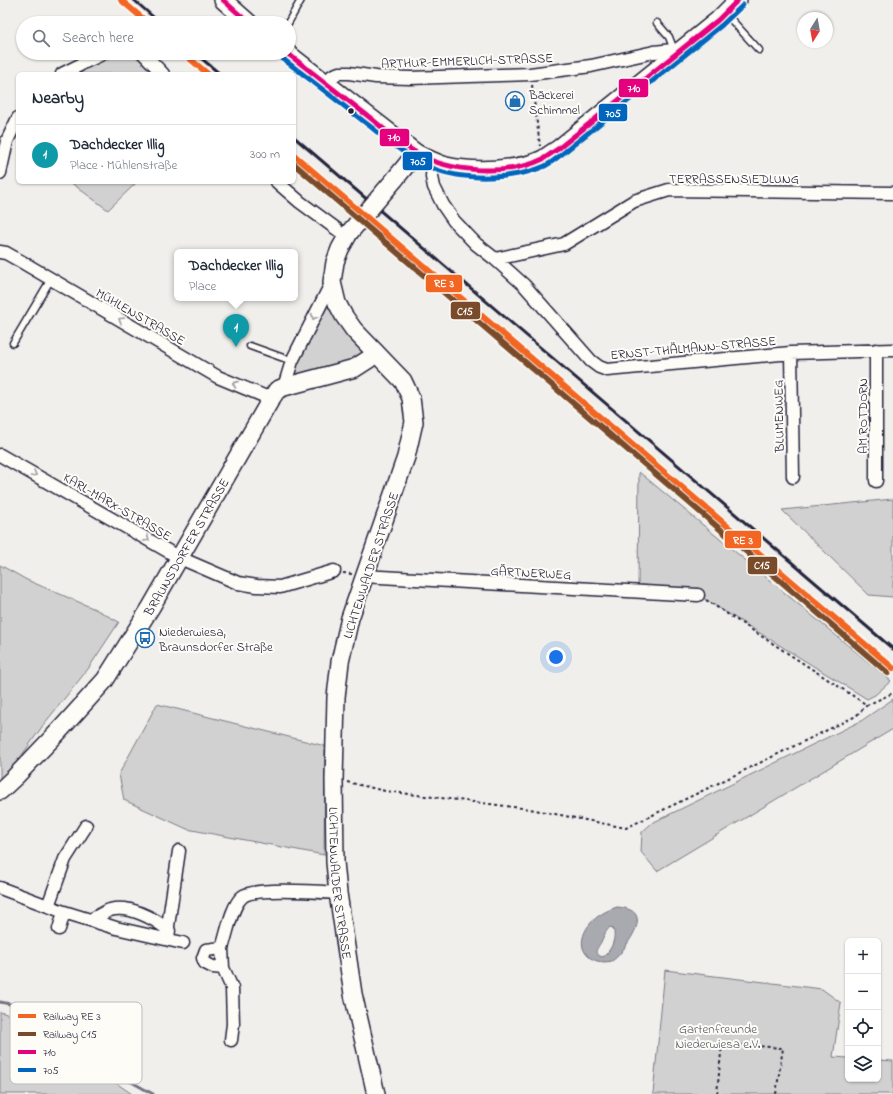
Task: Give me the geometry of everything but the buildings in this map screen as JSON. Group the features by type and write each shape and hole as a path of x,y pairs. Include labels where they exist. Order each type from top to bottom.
{"main road":[{"path":"223,0 241,16"},
{"path":"296,60 416,153 446,166 459,168 500,169 514,167 542,159 575,136 678,50 718,20 738,0"},
{"name":"LICHTENWALDER STRASSE","path":"376,1094 353,994 338,893 335,862 334,780 336,697 340,662 350,618 363,576 406,457 414,422 411,398 408,389 393,370 355,331 344,316 337,303 332,282 334,262 348,235 416,153"},
{"name":"BRAUNSDORFER STRASSE","path":"0,791 21,772 105,680 144,619 277,390 354,368 369,359 375,352"}],"street":[{"name":"ARTHUR-EMMERLICH-STRASSE","path":"327,84 332,76 339,73 376,77 410,78 530,74 591,66 654,52 678,50"},
{"path":"66,72 89,60"},
{"path":"150,60 161,72"},
{"path":"0,173 7,141 16,122"},
{"name":"ERNST-THÄLMANN-STRASSE","path":"433,161 432,177 434,187 443,205 454,221 476,244 524,285 591,361 599,367 607,370 790,353 893,350"},
{"path":"279,184 300,202 348,235"},
{"name":"TERRASSENSIEDLUNG","path":"495,259 564,244 634,201 669,190 893,193"},
{"name":"MÜHLENSTRASSE","path":"0,252 6,253 218,377 271,398"},
{"path":"284,387 292,361 332,282"},
{"name":"AM ROTDORN","path":"876,350 876,481"},
{"name":"BLUMENWEG","path":"790,353 793,477"},
{"name":"KARL-MARX-STRASSE","path":"0,455 180,558 238,583 280,587 334,571"},
{"name":"GÄRTNERWEG","path":"363,576 698,596"},
{"path":"48,906 65,859 86,826"},
{"path":"169,936 179,851"},
{"path":"0,888 64,912 116,928 169,936 183,943"},
{"path":"231,1040 233,1024 232,988 223,968 222,948 235,907 243,895 259,891 338,893"},
{"path":"90,920 110,910 121,909 134,912 156,921 169,936"},
{"path":"59,929 64,912"},
{"path":"222,948 206,950 204,958 205,963 213,967 223,968"}],"lane":[{"path":"292,16 301,0"},
{"path":"725,13 759,50"},
{"path":"657,23 678,50"},
{"path":"13,344 51,279"},
{"path":"250,346 292,361"}],"path":[{"path":"530,74 542,159"},
{"path":"334,571 363,576"},
{"path":"698,596 867,705"},
{"path":"334,780 385,791 530,809 626,828 856,716 867,705 893,693"},
{"path":"717,1094 722,1044 783,1048 776,1094"}],"green space":[{"path":"103,60 140,60 151,72 78,72"},
{"path":"73,184 135,184 108,210"},
{"path":"332,282 375,352 284,387"},
{"path":"639,472 891,681 875,695 867,699 698,595 638,592"},
{"path":"893,499 893,597 869,595 782,510"},
{"path":"0,565 27,580 95,609 119,622 88,669 44,724 10,772 0,781"},
{"path":"893,699 893,729 657,871 641,852 642,832 652,823 861,721"},
{"path":"157,704 325,746 324,855 187,829 124,800 119,774"},
{"name":"Gartenfreunde Niederwiesa e.V.","path":"665,970 822,989 841,1003 833,1057 845,1058 845,1082 881,1082 881,1060 893,1061 893,1094 653,1094"},
{"path":"0,1012 10,1015 10,1084 117,1084 132,1094 0,1094"}],"shaded area":[{"path":"617,907 626,908 636,915 637,925 635,931 616,958 612,961 597,961 586,954 583,949 583,936 587,928 600,915","holes":["610,927 613,928 614,940 611,948 603,957 599,956 596,951 607,931"]}],"waterway":[{"path":"0,1002 10,1004"},
{"path":"135,1084 153,1094"}],"railway":[{"path":"134,0 152,16"},
{"path":"203,60 218,72"},
{"path":"296,139 893,649"}],"transit line":[{"path":"121,0 140,16"},
{"name":"710","path":"223,0 241,16"},
{"name":"710","path":"296,60 410,149 430,160 445,165 479,170 513,168 543,159 558,149 718,20 738,0"},
{"name":"705","path":"284,60 409,156 427,166 449,174 462,176 506,176 533,170 545,166 554,160 722,25 743,5"},
{"path":"191,60 206,72"},
{"path":"296,157 893,668"}],"rail line":[{"name":"C15","path":"296,166 888,673"}],"place":[{"name":"Bäckerei Schimmel","path":"515,101"},
{"name":"Dachdecker Illig","path":"236,347"},
{"name":"Niederwiesa, Braunsdorfer Straße","path":"145,638"}]}
